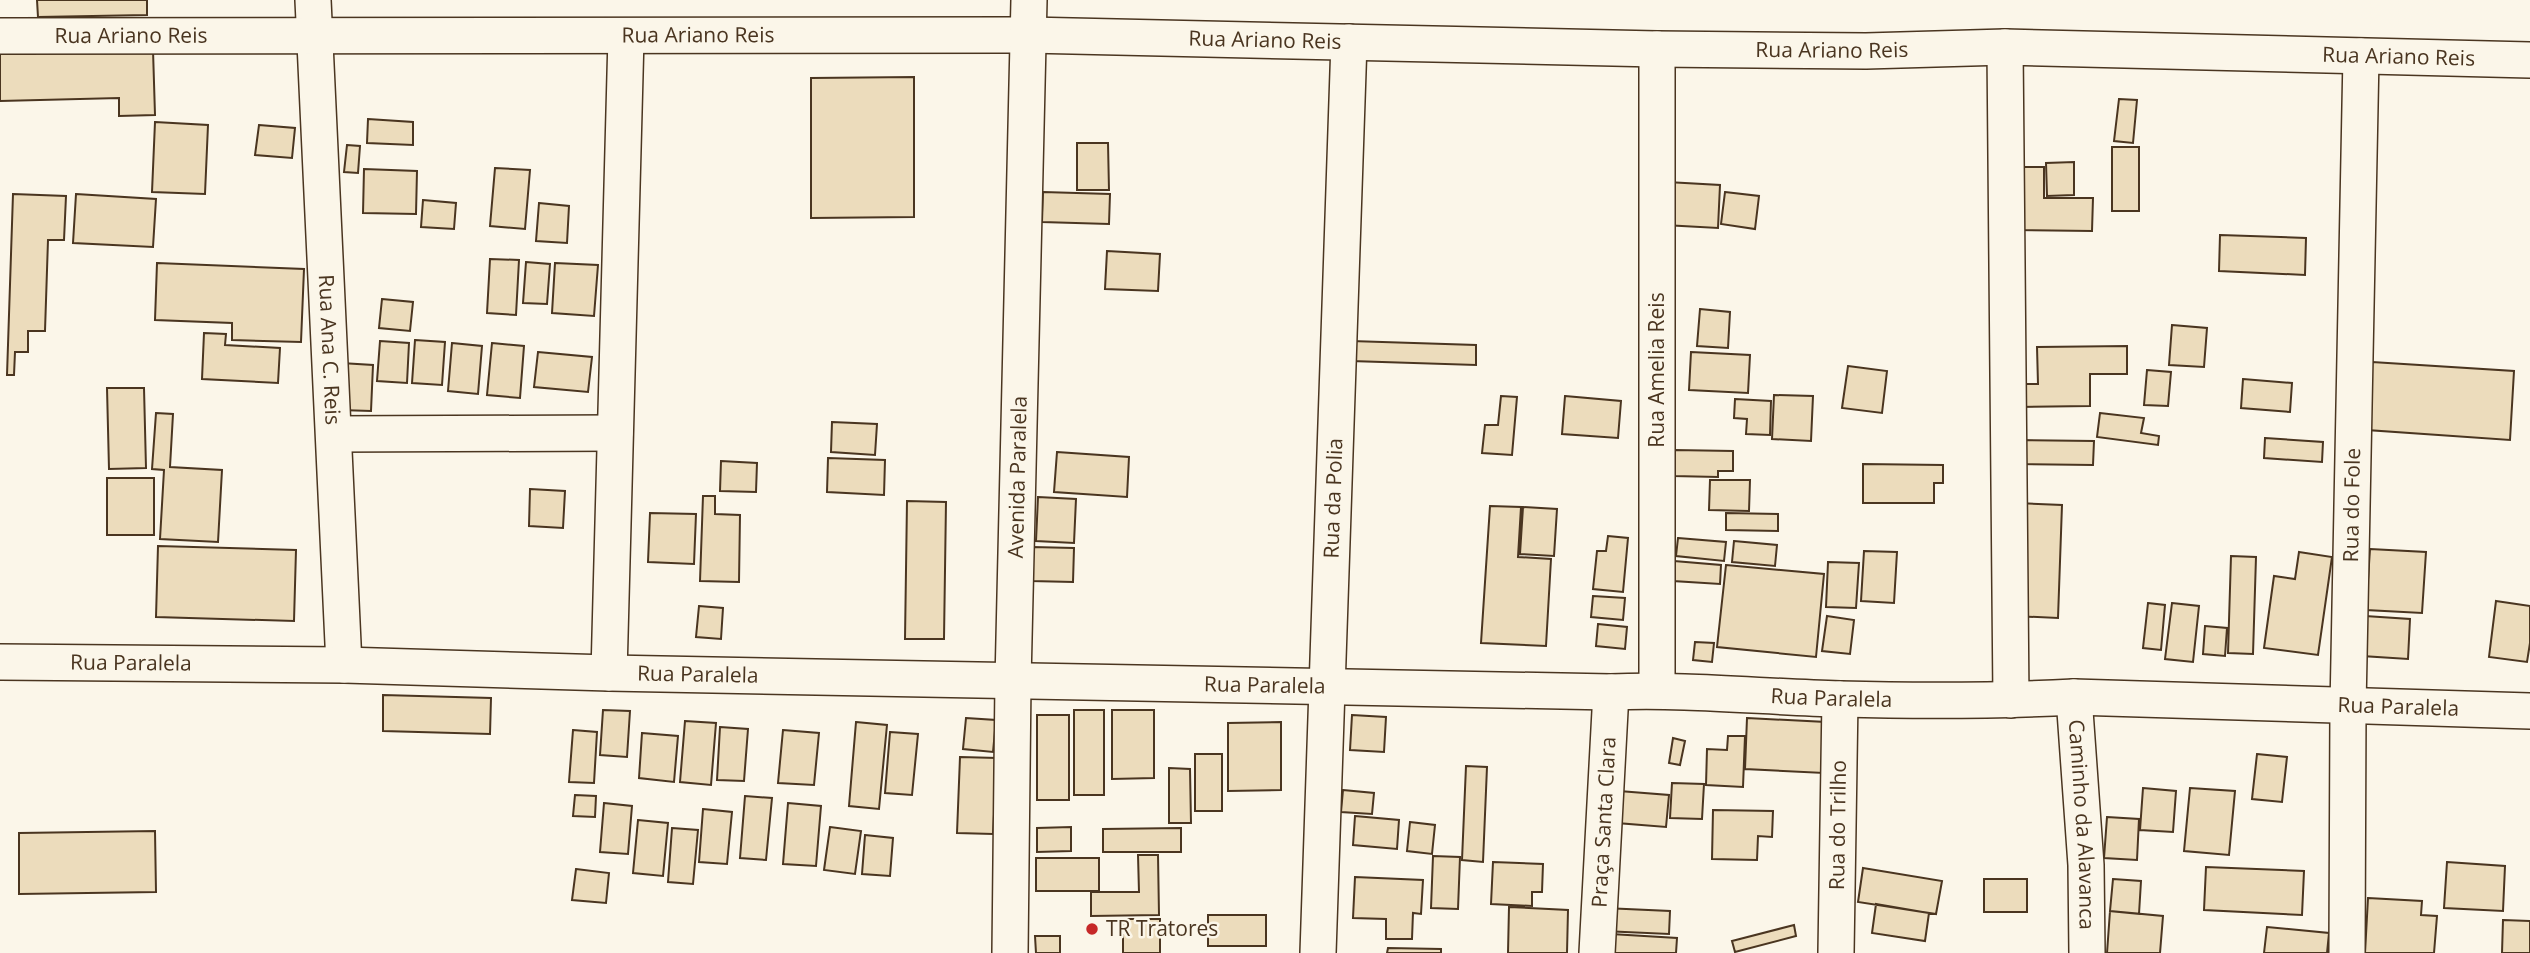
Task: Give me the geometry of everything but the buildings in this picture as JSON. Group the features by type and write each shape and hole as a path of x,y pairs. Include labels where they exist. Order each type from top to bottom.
{"street":[{"name":"Rua Ana C. Reis","path":"313,0 344,665"},
{"name":"Avenida Paralela","path":"1010,953 1013,681 1029,0"},
{"name":"Rua Ariano Reis","path":"0,36 1028,36 1657,49 1866,51 2005,47 2530,60"},
{"path":"609,673 626,37"},
{"name":"Rua da Polia","path":"1318,953 1349,42"},
{"path":"2005,47 2011,700"},
{"name":"Rua Amelia Reis","path":"1657,49 1657,690"},
{"name":"Rua do Fole","path":"2347,953 2348,707 2361,56"},
{"path":"334,434 615,433"},
{"name":"Rua Paralela","path":"0,662 344,665 1013,681 1611,692 1657,690 1840,699 2011,700 2074,697 2530,711"},
{"name":"Praça Santa Clara","path":"1597,953 1611,692"},
{"name":"Caminho da Alavanca","path":"2074,697 2086,865 2087,953"},
{"name":"Rua do Trilho","path":"1836,953 1840,699"}],"place":[{"name":"TR Tratores","path":"1092,929"}]}
